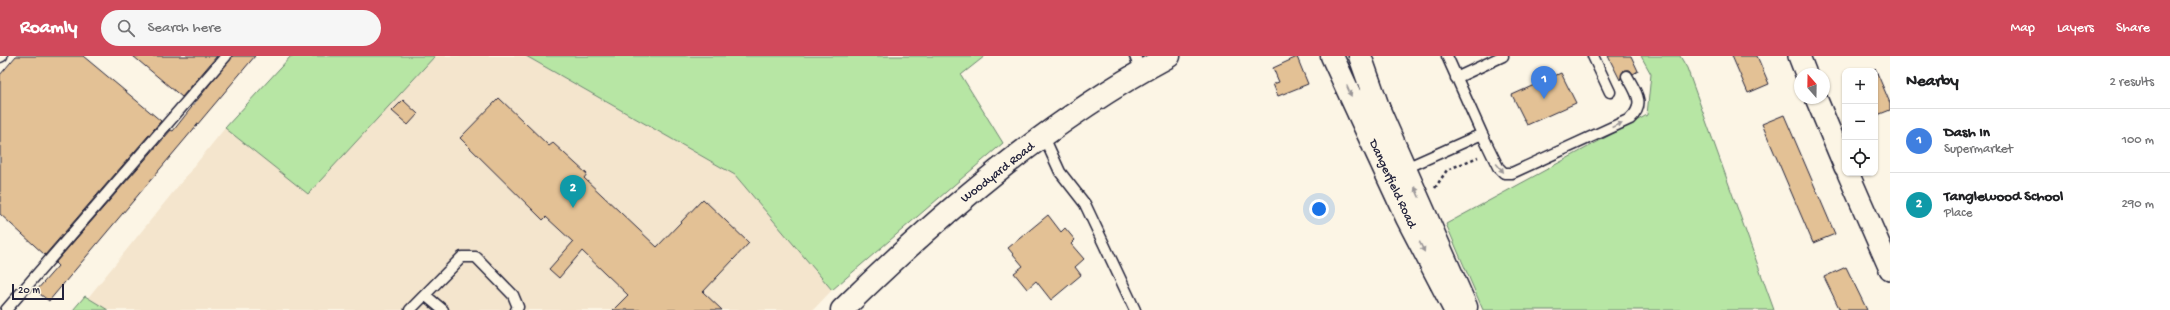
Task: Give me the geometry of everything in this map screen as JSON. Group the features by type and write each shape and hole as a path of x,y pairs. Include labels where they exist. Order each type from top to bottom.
{"street":[{"name":"Woodyard Road","path":"842,310 966,197 1138,64 1169,56"},
{"name":"Dangerfield Road","path":"1332,56 1407,218 1455,310"},
{"name":"Dangerfield Road","path":"1355,56 1460,290 1467,310"},
{"path":"1360,56 1379,110"},
{"path":"1799,56 1804,68"},
{"path":"1819,104 1842,160"},
{"path":"1849,176 1890,269"}],"lane":[{"path":"0,300 7,308 226,56"},
{"path":"1446,56 1498,167 1504,173 1512,173 1630,119 1638,112 1639,103 1638,95 1627,76"},
{"path":"1456,78 1492,58 1503,56"},
{"path":"1593,56 1610,92"},
{"path":"1406,168 1482,134"},
{"path":"1044,137 1060,172 1085,204 1135,310"},
{"path":"410,310 462,257 472,256 476,257 513,295 518,307 516,310"},
{"path":"425,294 443,310"}],"path":[{"path":"1435,188 1447,170 1482,155"}],"shaded area":[{"path":"435,56 526,56 735,175 832,290 813,310 78,310 225,128 308,193"}],"green space":[{"path":"291,56 435,56 308,194 225,128"},
{"path":"526,56 985,56 961,75 1003,143 832,290 735,175"},
{"path":"1641,56 1680,56 1687,68 1774,310 1483,310 1446,224 1647,115 1651,74"},
{"path":"85,296 108,310 73,310"}],"building":[{"path":"16,56 83,56 161,121 45,255 0,214 0,75"},
{"path":"133,56 217,56 182,97"},
{"path":"232,56 255,56 49,301 36,291 58,266 55,263 171,130 173,131"},
{"path":"1608,56 1631,56 1638,71 1633,74 1630,70 1624,70 1620,80"},
{"path":"1732,56 1757,56 1769,84 1748,93"},
{"path":"1297,57 1308,84 1278,96 1273,84 1279,82 1273,68"},
{"path":"1561,73 1576,103 1527,125 1512,95"},
{"path":"1878,75 1890,103 1890,110 1878,115"},
{"path":"499,98 549,146 553,143 587,174 584,178 657,247 703,199 749,243 703,292 722,310 613,310 628,295 582,251 559,278 549,269 573,242 546,217 543,220 460,138"},
{"path":"403,100 418,114 408,125 392,111"},
{"path":"1784,115 1835,234 1813,243 1762,124"},
{"path":"1048,215 1061,232 1065,228 1075,240 1071,244 1084,259 1075,267 1081,275 1051,300 1036,281 1027,289 1014,273 1023,266 1008,248"},
{"path":"1846,267 1867,310 1840,310 1824,277"}],"place":[{"name":"Dash In","path":"1544,99"},
{"name":"Tanglewood School","path":"573,208"}]}
